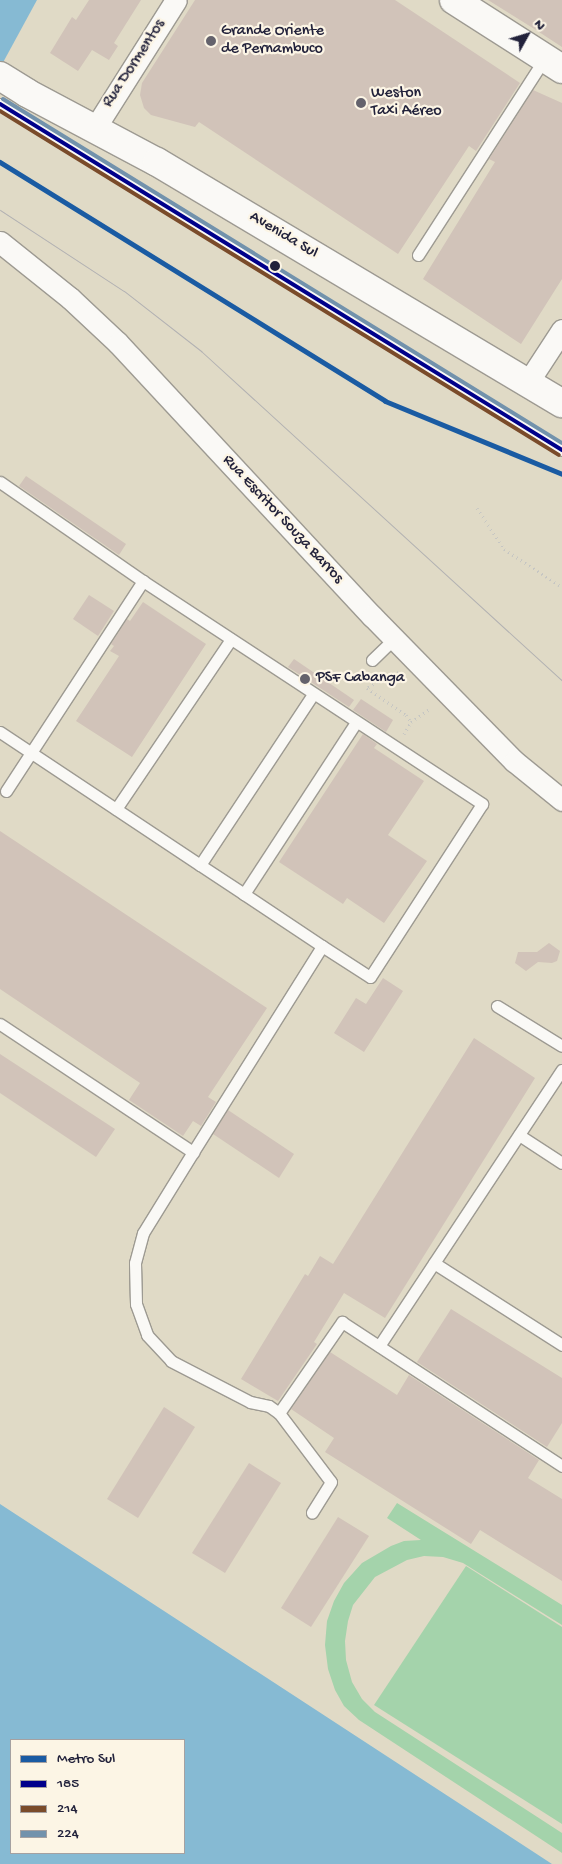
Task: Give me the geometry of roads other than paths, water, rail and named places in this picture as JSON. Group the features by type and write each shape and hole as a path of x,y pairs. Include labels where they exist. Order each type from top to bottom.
{"highway":[{"path":"454,0 553,64"},
{"name":"Avenida Sul","path":"0,76 22,104 95,128 562,403"}],"street":[{"name":"Rua Dormentos","path":"95,128 176,0"},
{"name":"Rua Escritor Souza Barros","path":"5,245 70,298 118,344 394,639 514,761 562,800"},
{"path":"528,382 562,330"}],"lane":[{"path":"418,255 553,64"},
{"path":"0,104 22,104 562,450"},
{"path":"0,482 230,639 482,804 370,977 0,732"},
{"path":"2,793 143,580"},
{"path":"116,809 230,639"},
{"path":"372,660 394,639"},
{"path":"200,865 313,694"},
{"path":"244,894 356,722"},
{"path":"312,1512 331,1482 279,1413 269,1406 250,1402 171,1361 147,1334 136,1304 135,1262 143,1233 322,946"},
{"path":"497,1006 562,1046"},
{"path":"0,1024 193,1152"},
{"path":"379,1346 562,1070"},
{"path":"519,1134 562,1163"},
{"path":"434,1263 562,1345"},
{"path":"279,1413 342,1322 562,1466"}],"water":[{"path":"0,0 37,0 0,68"},
{"path":"0,1504 552,1864 0,1864"}],"tram line":[{"path":"0,210 124,291 201,351 562,681"}],"metro line":[{"name":"Sul","path":"0,162 385,401 562,474"}],"place":[{"name":"Grande Oriente de Pernambuco","path":"211,41"},
{"name":"Weston Taxi Aéreo","path":"361,103"},
{"name":"PSF Cabanga","path":"305,679"}]}
